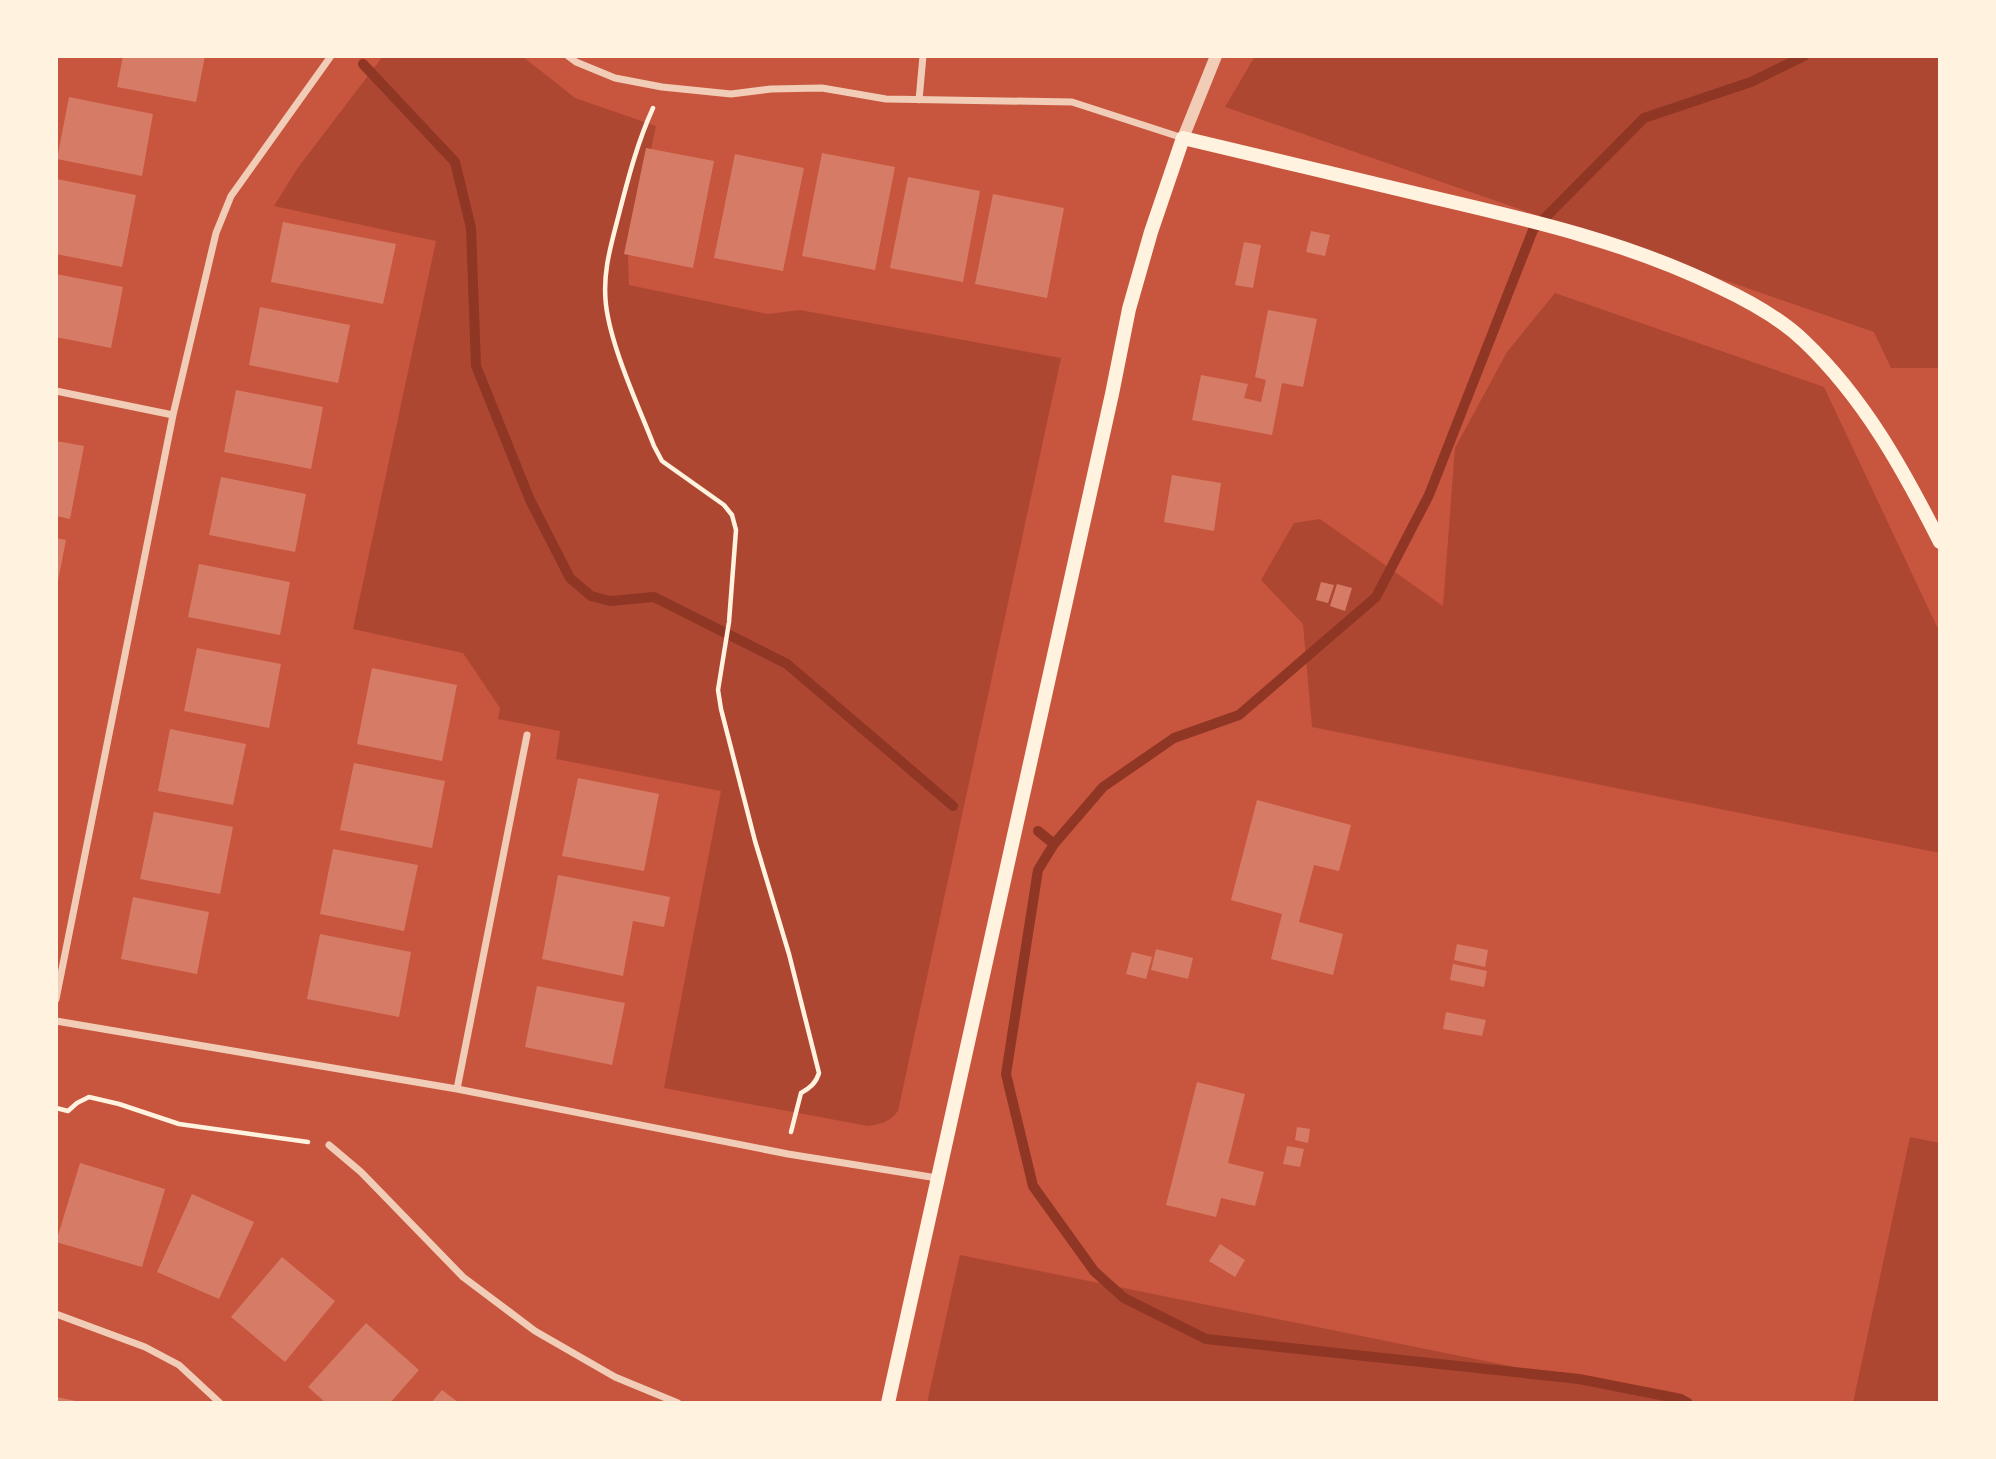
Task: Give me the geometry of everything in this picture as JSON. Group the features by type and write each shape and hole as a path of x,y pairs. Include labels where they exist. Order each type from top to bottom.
{"main road":[{"path":"888,1403 1129,309 1151,232 1183,138 1570,230 1661,261 1743,299 1803,340 1841,381 1881,433 1940,542"}],"street":[{"path":"56,999 173,415 216,233 231,196 331,56"},
{"path":"568,56 615,78 662,87 731,94 771,89 822,89 886,99 1072,102 1183,138 1216,56"},
{"path":"919,100 923,56"},
{"path":"56,391 173,415"},
{"path":"457,1089 527,735"},
{"path":"56,1021 457,1089 788,1154 937,1178"},
{"path":"329,1145 361,1172 464,1277 535,1331 615,1377 678,1403"},
{"path":"56,1314 145,1347 179,1364 216,1402"}],"path":[{"path":"662,87 633,161 608,251 605,273 606,305 613,337 662,461 724,505 732,515 736,530 729,622 718,690 755,841 793,967 819,1073 817,1079 797,1100 788,1154"},
{"path":"56,1108 68,1111 89,1097 179,1124 329,1145"}],"shaded area":[{"path":"383,56 522,56 575,98 656,126 628,258 629,285 768,314 800,310 1061,358 898,1111 885,1122 868,1126 664,1088 721,791 556,759 560,731 498,719 500,708 463,653 353,629 436,241 274,206 297,169"},
{"path":"1255,56 1940,56 1940,368 1891,368 1874,332 1225,107"},
{"path":"1555,293 1824,387 1940,633 1940,853 1312,727 1303,624 1261,580 1294,523 1320,519 1443,606 1455,448 1507,352"},
{"path":"1910,1137 1940,1143 1940,1403 1853,1403"},
{"path":"960,1255 1694,1403 927,1403"}],"building":[{"path":"123,56 205,56 196,102 117,87"},
{"path":"69,97 153,114 142,176 57,159"},
{"path":"646,148 714,161 693,268 624,254"},
{"path":"822,153 895,167 875,270 802,256"},
{"path":"735,154 804,168 783,271 714,258"},
{"path":"908,177 980,191 963,282 890,268"},
{"path":"57,179 136,195 122,267 56,254"},
{"path":"993,194 1064,208 1047,298 975,284"},
{"path":"283,222 396,244 383,304 271,282"},
{"path":"1311,231 1330,235 1325,256 1306,252"},
{"path":"1244,242 1261,245 1253,288 1235,285"},
{"path":"56,274 123,287 111,348 56,337"},
{"path":"260,307 350,325 338,383 249,365"},
{"path":"1268,310 1317,319 1303,387 1282,383 1272,435 1192,420 1201,375 1248,384 1244,398 1261,402 1266,380 1255,377"},
{"path":"236,390 323,407 311,469 224,452"},
{"path":"56,441 84,446 70,519 56,516"},
{"path":"1172,475 1221,483 1214,531 1164,522"},
{"path":"221,477 306,494 295,552 209,535"},
{"path":"56,538 66,540 57,586 56,586"},
{"path":"199,564 290,582 280,635 188,617"},
{"path":"1321,582 1334,585 1328,603 1316,600"},
{"path":"1337,584 1352,588 1345,611 1330,606"},
{"path":"197,648 281,664 269,728 184,711"},
{"path":"372,668 457,685 442,761 357,744"},
{"path":"170,729 246,744 233,805 158,791"},
{"path":"354,763 445,781 432,848 340,830"},
{"path":"578,778 659,794 644,871 562,856"},
{"path":"1257,800 1351,825 1339,871 1314,865 1299,922 1343,934 1333,975 1271,959 1282,914 1231,900"},
{"path":"154,812 233,827 220,894 140,879"},
{"path":"333,849 418,865 404,931 320,914"},
{"path":"558,875 670,897 664,927 633,921 623,976 542,959"},
{"path":"133,897 209,912 197,974 121,959"},
{"path":"320,934 411,952 399,1017 307,999"},
{"path":"1457,944 1488,950 1485,967 1454,960"},
{"path":"1156,949 1193,958 1188,979 1151,970"},
{"path":"1132,952 1152,957 1146,979 1126,974"},
{"path":"1453,964 1487,971 1484,987 1450,980"},
{"path":"537,986 625,1003 612,1065 525,1047"},
{"path":"1446,1012 1486,1020 1482,1036 1443,1029"},
{"path":"1197,1082 1245,1094 1228,1163 1264,1172 1255,1206 1221,1198 1216,1217 1166,1205"},
{"path":"1297,1127 1310,1129 1308,1143 1295,1140"},
{"path":"1287,1146 1304,1149 1300,1167 1283,1164"},
{"path":"80,1163 165,1189 142,1267 56,1242"},
{"path":"192,1194 254,1222 219,1299 157,1272"},
{"path":"1220,1244 1245,1260 1235,1277 1209,1261"},
{"path":"282,1257 335,1301 285,1362 231,1317"},
{"path":"366,1323 419,1370 390,1403 326,1403 308,1387"},
{"path":"442,1390 459,1403 431,1403"},
{"path":"56,1397 81,1402 81,1403 56,1403"}],"waterway":[{"path":"1688,1403 1681,1399 1579,1379 1206,1339 1124,1298 1094,1271 1033,1186 1006,1074 1038,870 1054,844 1103,787 1174,738 1239,715 1376,597 1429,495 1533,230 1644,118 1751,82 1804,56"},
{"path":"363,64 455,162 471,228 476,366 530,500 570,578 591,596 610,601 654,597 787,664 953,806"},
{"path":"1038,831 1054,844"}]}
